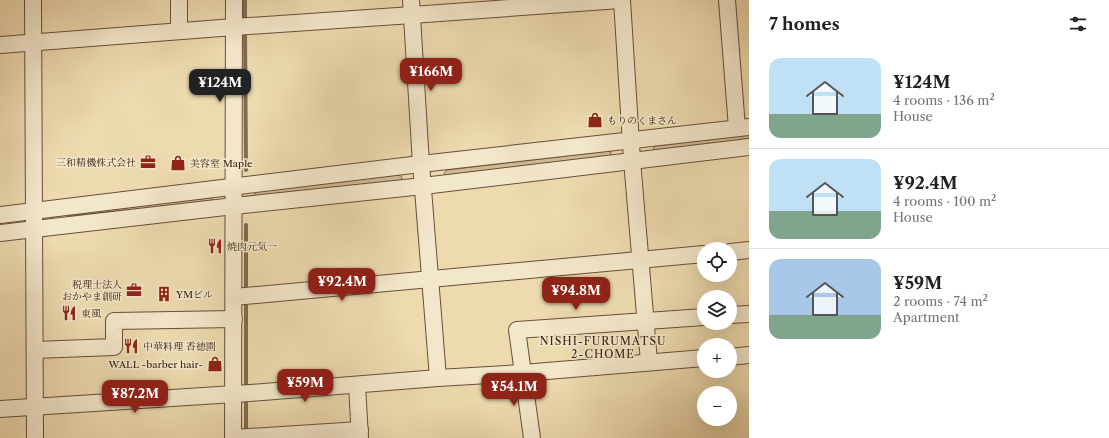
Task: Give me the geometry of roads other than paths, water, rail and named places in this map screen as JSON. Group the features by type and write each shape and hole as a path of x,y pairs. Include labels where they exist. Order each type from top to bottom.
{"street":[{"path":"33,0 35,438"},
{"path":"179,0 179,31"},
{"path":"234,0 242,27 234,186 234,206 241,296 234,319 241,393 239,437 360,434 358,385"},
{"path":"0,45 242,27 412,8 621,0 632,160 649,362"},
{"path":"0,215 421,164 743,128 727,0"},
{"path":"412,8 421,164 438,378"},
{"path":"0,233 423,186 749,147"},
{"path":"737,251 749,250"},
{"path":"241,296 431,280 697,255"},
{"path":"737,315 749,314"},
{"path":"532,438 517,330 697,317"},
{"path":"35,350 114,347 114,321 234,319"},
{"path":"737,356 749,355"},
{"path":"0,409 358,385 697,359"}],"waterway":[{"path":"245,0 245,24"},
{"path":"245,30 246,170"},
{"path":"246,225 246,292"},
{"path":"246,299 246,390"},
{"path":"246,397 246,434"}],"place":[{"name":"もりのくまさん","path":"595,120"},
{"name":"三和精機株式会社","path":"148,162"},
{"name":"美容室 Maple","path":"178,163"},
{"name":"焼肉元気一","path":"215,246"},
{"name":"税理士法人 おかやま創研","path":"134,290"},
{"name":"YMビル","path":"164,294"},
{"name":"東風","path":"69,313"},
{"name":"中華料理 香徳園","path":"131,346"},
{"name":"WALL -barber hair-","path":"215,364"}],"district":[{"name":"NISHI-FURUMATSU 2-CHOME","path":"603,347"}]}
